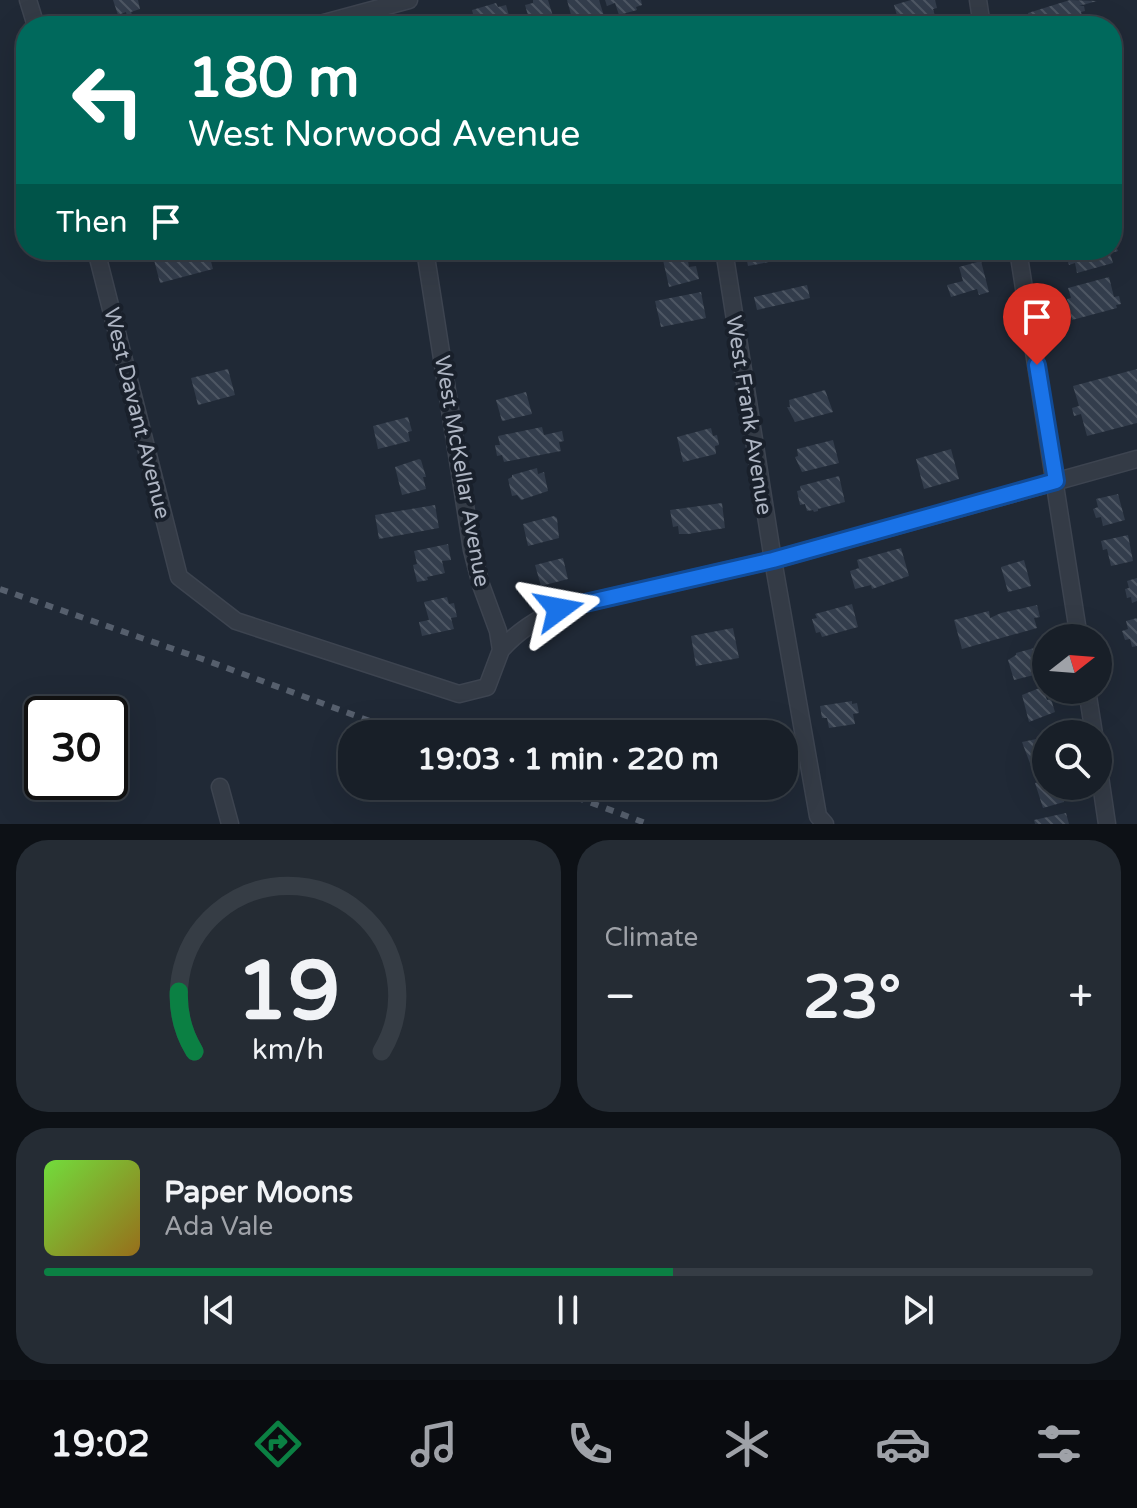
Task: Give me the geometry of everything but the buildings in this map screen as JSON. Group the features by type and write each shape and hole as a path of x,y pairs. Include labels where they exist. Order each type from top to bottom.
{"street":[{"path":"350,16 409,0"},
{"name":"West Davant Avenue","path":"99,260 179,577 236,621 459,694 487,687 501,650"},
{"name":"West McKellar Avenue","path":"427,260 472,550 498,631 501,650"},
{"name":"West Frank Avenue","path":"726,260 773,560 821,820"},
{"path":"1020,260 1077,624"},
{"path":"501,650 515,634 559,609 773,560 1137,459"},
{"path":"220,787 230,824"},
{"path":"1103,800 1107,824"}],"railway":[{"path":"0,589 367,720"},
{"path":"584,800 648,824"}],"route":[{"path":"559,609 773,560 1056,481 1037,365"}]}
